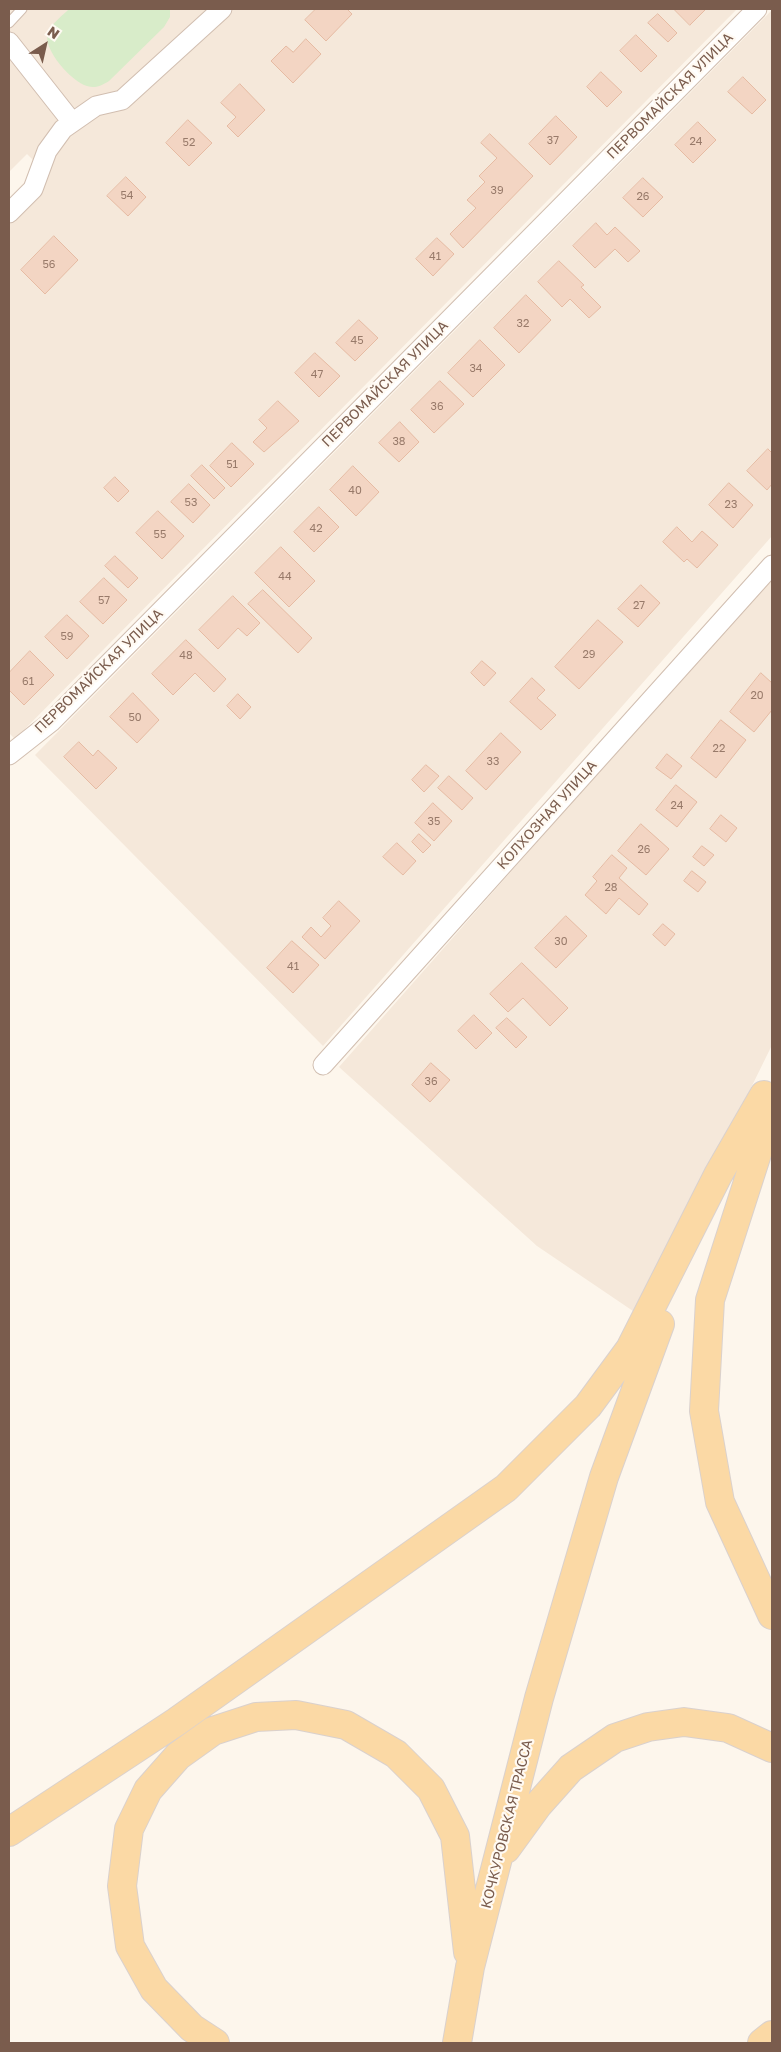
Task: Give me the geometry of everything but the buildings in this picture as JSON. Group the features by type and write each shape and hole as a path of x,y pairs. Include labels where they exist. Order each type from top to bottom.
{"main road":[{"name":"КОЧКУРОВСКАЯ ТРАССА","path":"457,2043 470,1967 539,1698 604,1477 663,1316 770,1094"},
{"path":"770,1094 710,1300 704,1411 720,1502 772,1615"},
{"path":"9,1832 176,1722 506,1488 588,1406 630,1349 718,1175 770,1094"},
{"path":"215,2043 192,2028 154,1989 130,1946 122,1886 129,1829 148,1790 178,1756 213,1731 256,1717 296,1715 346,1725 396,1754 432,1789 455,1836 470,1967"},
{"path":"498,1860 538,1805 571,1768 615,1738 648,1727 684,1722 728,1728 772,1748"},
{"path":"762,2043 772,2035"}],"street":[{"path":"9,213 32,189 47,151 63,129 96,106 122,100 222,9"},
{"name":"ПЕРВОМАЙСКАЯ УЛИЦА","path":"9,754 51,722 757,9"},
{"path":"9,42 72,122"},
{"name":"КОЛХОЗНАЯ УЛИЦА","path":"323,1065 772,565"}],"lane":[{"path":"9,23 22,9"}],"shaded area":[{"path":"9,9 737,9 15,739 9,733 9,216 48,175 27,154 9,172"},
{"path":"772,10 772,536 323,1046 35,755"},
{"path":"772,575 772,1045 691,1210 649,1305 633,1311 537,1246 339,1067"}],"green space":[{"path":"69,9 170,9 170,17 164,27 109,81 99,86 90,87 66,72 54,56 47,40 50,29"}]}
